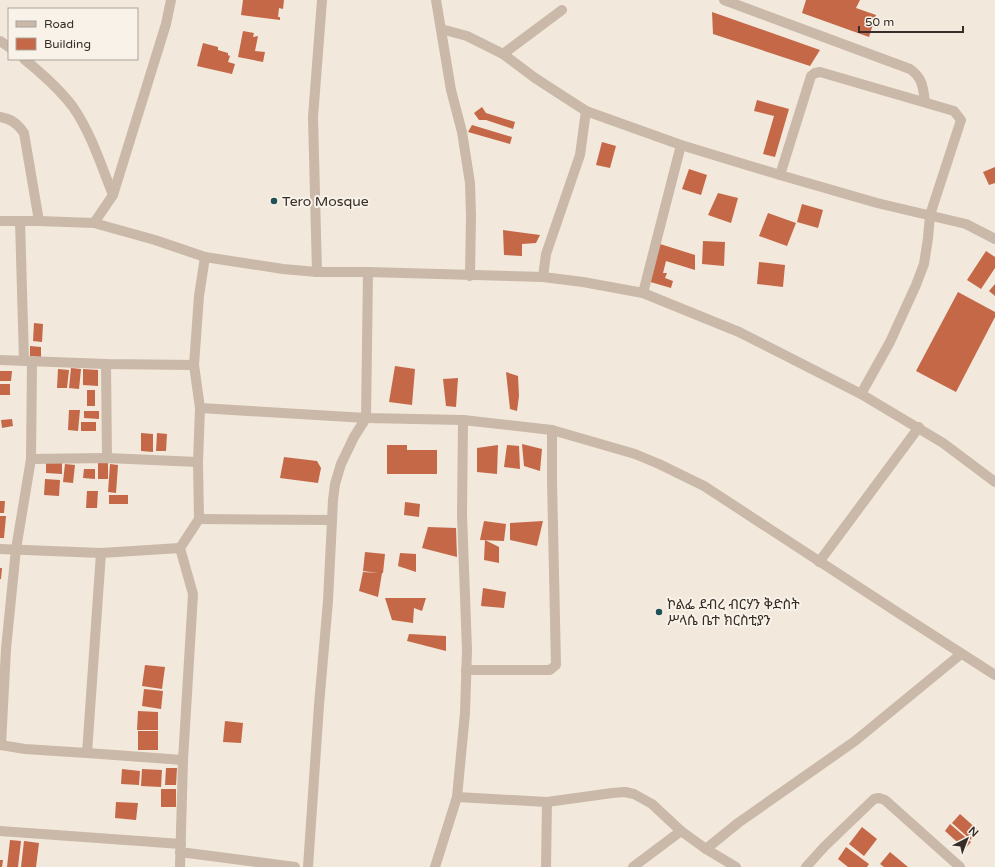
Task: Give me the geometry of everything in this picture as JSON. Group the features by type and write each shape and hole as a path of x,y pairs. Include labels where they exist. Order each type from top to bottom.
{"street":[{"path":"94,223 113,195 166,24 171,0"},
{"path":"317,272 313,117 322,0"},
{"path":"436,0 452,90 462,132 470,183 470,276"},
{"path":"724,0 910,69 917,74 921,81 925,102"},
{"path":"503,54 562,10"},
{"path":"441,29 468,36 503,54 535,78 586,111 681,145 780,175 877,203 966,224 995,239"},
{"path":"25,60 38,70 72,106 82,122 94,147 113,195"},
{"path":"780,175 811,76 815,73 820,72 954,111 961,120 930,215 924,264 890,342 861,394"},
{"path":"543,277 546,254 580,155 586,111"},
{"path":"0,117 12,120 24,133 39,221"},
{"path":"643,292 681,145"},
{"path":"0,221 94,223 155,240 205,258 317,272 543,277 643,292 739,332 861,394 919,427 995,482"},
{"path":"20,221 28,361 31,459 16,549 3,650 1,745 25,749 87,752 183,760"},
{"path":"180,867 183,760 193,594 180,548 199,519 198,462 200,408 194,365 205,258"},
{"path":"308,867 328,601 335,484 341,464 354,437 366,418 368,272"},
{"path":"0,360 106,364 194,365"},
{"path":"106,364 107,458"},
{"path":"200,408 366,418 463,420 552,430 635,454 704,486 995,675"},
{"path":"435,867 457,797 465,713 467,650 462,515 463,420"},
{"path":"819,562 919,427"},
{"path":"466,670 550,670 556,666 552,430"},
{"path":"31,459 107,458 198,462"},
{"path":"199,519 332,520"},
{"path":"0,549 101,553 180,548"},
{"path":"87,752 101,553"},
{"path":"706,849 738,823 855,741 961,654"},
{"path":"457,797 547,802 625,792 642,798 652,804 681,831 706,849 736,867"},
{"path":"806,867 824,847 874,799 879,798 885,800 960,867"},
{"path":"546,867 547,802"},
{"path":"0,831 181,848 295,867"},
{"path":"632,867 681,831"}],"building":[{"path":"243,0 284,0 283,9 279,8 278,17 280,17 280,20 241,15"},
{"path":"806,0 860,0 856,8 876,15 869,37 802,13"},
{"path":"712,12 820,50 810,66 713,34"},
{"path":"243,31 254,33 253,37 258,36 255,51 265,52 263,62 238,57"},
{"path":"203,43 218,47 218,50 228,53 230,56 228,62 235,64 232,74 197,66"},
{"path":"757,100 789,109 775,157 763,154 774,116 754,111"},
{"path":"482,107 486,113 515,122 513,129 486,120 479,120 474,113"},
{"path":"472,125 512,137 510,144 468,132"},
{"path":"602,142 616,146 610,168 596,165"},
{"path":"995,167 995,183 989,185 983,172"},
{"path":"689,169 707,175 701,195 682,189"},
{"path":"718,193 738,198 731,223 708,215"},
{"path":"802,204 823,210 818,228 797,222"},
{"path":"768,213 796,223 787,246 759,236"},
{"path":"503,230 540,235 536,243 522,244 522,256 504,255"},
{"path":"703,241 725,242 724,266 702,264"},
{"path":"657,243 695,255 695,270 666,261 663,273 667,273 665,278 673,281 671,288 647,281"},
{"path":"986,251 995,257 995,268 981,289 967,280"},
{"path":"759,262 785,265 783,287 757,284"},
{"path":"995,284 995,296 989,291"},
{"path":"958,292 995,312 995,317 956,392 916,371"},
{"path":"34,323 43,324 42,342 33,341"},
{"path":"30,346 41,347 41,357 30,356"},
{"path":"395,366 415,369 412,405 389,402"},
{"path":"71,368 81,369 79,389 69,388"},
{"path":"58,369 69,370 67,388 57,388"},
{"path":"83,369 98,370 98,386 83,385"},
{"path":"0,371 12,371 11,381 0,381"},
{"path":"506,372 518,376 519,396 517,411 510,409"},
{"path":"458,378 456,407 446,406 443,379"},
{"path":"0,384 10,384 10,395 0,395"},
{"path":"87,390 95,390 95,406 87,406"},
{"path":"69,410 80,410 78,431 68,430"},
{"path":"84,411 99,411 99,419 84,418"},
{"path":"12,419 13,426 2,428 1,420"},
{"path":"81,422 96,422 96,431 81,431"},
{"path":"141,433 153,434 153,452 141,451"},
{"path":"157,433 167,434 166,451 156,451"},
{"path":"522,444 542,449 540,471 524,466"},
{"path":"387,445 407,445 407,450 437,450 437,474 387,474"},
{"path":"498,445 497,474 477,472 477,448"},
{"path":"507,445 519,446 520,469 504,467"},
{"path":"284,457 317,461 321,468 318,483 280,478"},
{"path":"46,462 62,463 62,474 46,473"},
{"path":"98,463 108,463 108,479 98,479"},
{"path":"65,464 75,465 73,483 63,482"},
{"path":"110,464 118,465 116,493 108,492"},
{"path":"84,469 95,469 95,479 83,478"},
{"path":"45,479 60,480 59,496 44,495"},
{"path":"87,491 98,491 97,508 86,508"},
{"path":"109,495 128,495 128,504 109,504"},
{"path":"0,501 5,501 4,513 0,513"},
{"path":"405,502 420,504 419,517 404,515"},
{"path":"0,516 6,516 4,538 0,538"},
{"path":"484,521 506,524 504,541 480,540"},
{"path":"543,521 537,546 510,540 510,523"},
{"path":"428,527 456,528 457,557 422,548"},
{"path":"485,540 499,547 499,563 484,560"},
{"path":"365,552 385,554 378,597 359,591 363,572 378,573 363,571"},
{"path":"400,553 416,554 416,572 398,566"},
{"path":"0,568 2,568 1,579 0,579"},
{"path":"483,588 506,592 504,608 481,606"},
{"path":"385,598 426,598 422,611 414,608 413,623 392,620"},
{"path":"409,634 446,636 446,651 407,641"},
{"path":"145,665 165,667 162,689 142,686"},
{"path":"144,689 163,691 161,709 142,706"},
{"path":"138,711 158,712 158,730 137,730"},
{"path":"225,721 243,723 241,743 223,742"},
{"path":"138,731 158,731 158,750 138,750"},
{"path":"166,768 177,768 176,785 165,785"},
{"path":"122,769 140,771 139,785 121,784"},
{"path":"142,769 162,770 161,787 141,786"},
{"path":"161,789 176,789 176,807 161,807"},
{"path":"116,802 138,803 136,820 115,818"},
{"path":"960,814 979,831 971,840 952,823"},
{"path":"950,824 971,842 965,849 945,831"},
{"path":"862,827 877,839 864,856 849,844"},
{"path":"10,840 21,841 18,867 7,867"},
{"path":"24,841 39,843 36,867 21,867"},
{"path":"846,847 869,864 867,867 848,867 838,859"},
{"path":"890,852 908,867 884,867 880,864"},
{"path":"0,860 3,860 2,867 0,867"}],"place":[{"name":"Tero Mosque","path":"274,201"},
{"name":"ኮልፌ ደብረ ብርሃን ቅድስት ሥላሴ ቤተ ክርስቲያን","path":"659,612"}]}
